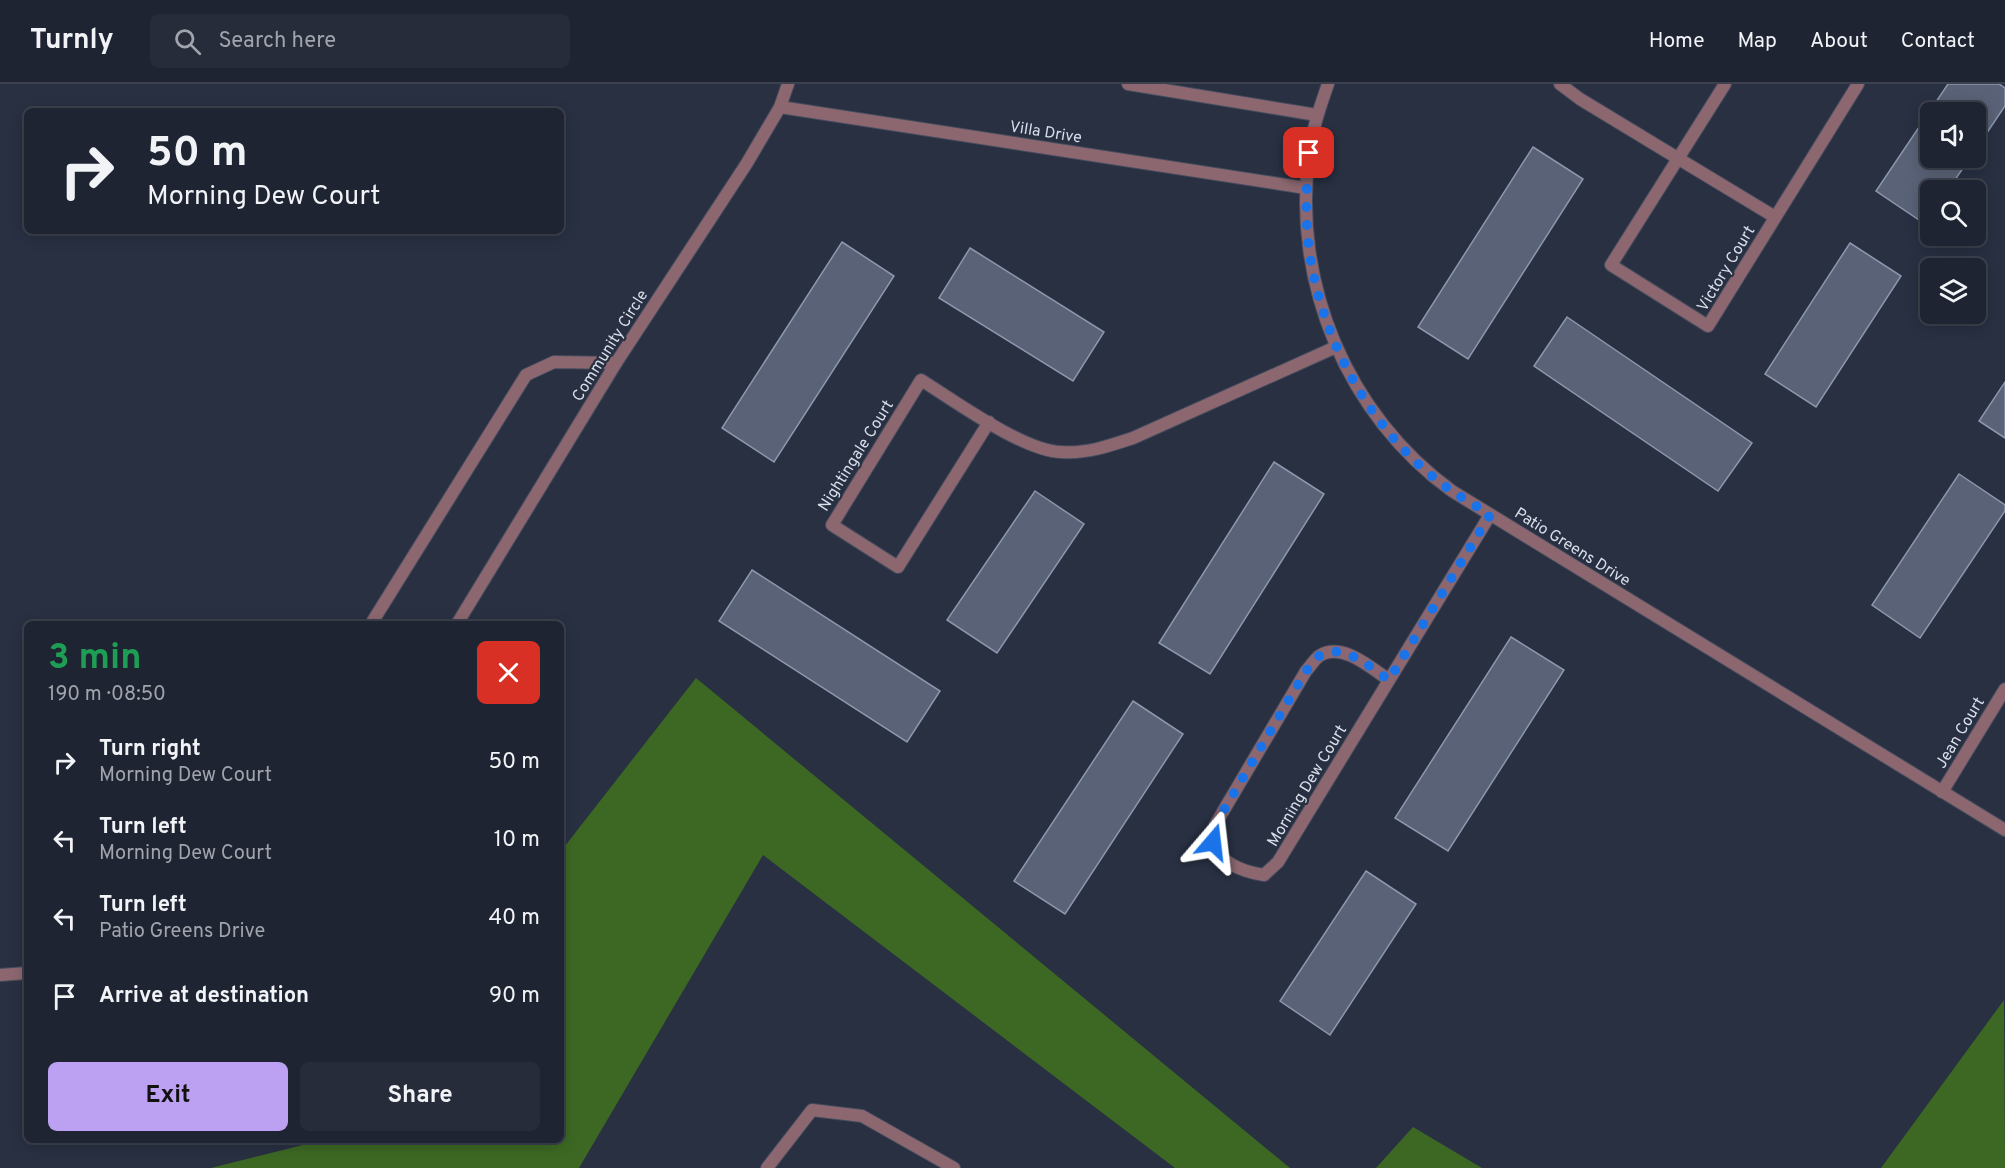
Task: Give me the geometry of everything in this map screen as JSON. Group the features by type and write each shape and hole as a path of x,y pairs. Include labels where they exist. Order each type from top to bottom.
{"street":[{"name":"Community Circle","path":"459,621 616,363 747,163 780,107 788,84"},
{"path":"1128,84 1317,114"},
{"name":"Patio Greens Drive","path":"1328,84 1317,114 1309,153 1306,188 1307,234 1313,269 1336,347 1357,387 1394,437 1435,478 1490,515 2005,830"},
{"path":"1560,84 1580,99 1774,218"},
{"name":"Victory Court","path":"1725,84 1611,266 1708,326 1858,84"},
{"name":"Villa Drive","path":"780,107 1306,188"},
{"name":"Nightingale Court","path":"989,422 898,567 832,525 921,380 1017,438 1043,449 1079,452 1106,448 1133,438 1336,347"},
{"path":"373,621 526,375 554,362 616,363"},
{"name":"Morning Dew Court","path":"1389,680 1350,654 1334,652 1319,656 1306,671 1215,825 1213,842 1220,856 1247,873 1264,875 1278,862 1490,515"},
{"name":"Jean Court","path":"1942,792 2005,689"},
{"path":"0,975 24,973"},
{"path":"767,1168 812,1110 862,1116 954,1168"}],"green space":[{"path":"696,678 1290,1168 1175,1168 763,855 579,1168 211,1168 311,1143 564,1143 564,847"},
{"path":"2004,1000 2005,1168 1881,1168"},
{"path":"1413,1127 1482,1168 1376,1168"}],"building":[{"path":"1948,84 1999,84 2005,88 2005,106 1986,134 1986,102 1936,102"},
{"path":"1920,126 1920,168 1963,168 1955,180 1920,180 1920,221 1876,191"},
{"path":"1533,147 1583,179 1468,359 1418,327"},
{"path":"842,242 894,276 774,462 722,428"},
{"path":"1850,243 1901,276 1816,407 1765,374"},
{"path":"970,248 1104,332 1073,381 939,298"},
{"path":"1567,317 1752,443 1718,491 1534,366"},
{"path":"2005,382 2005,438 1979,421"},
{"path":"1274,462 1324,494 1210,674 1159,643"},
{"path":"1959,474 2005,505 2005,511 1920,638 1872,605"},
{"path":"1035,491 1084,524 997,653 947,620"},
{"path":"752,570 940,691 907,742 719,621"},
{"path":"1511,637 1564,670 1448,851 1395,818"},
{"path":"1133,701 1183,734 1065,914 1014,881"},
{"path":"1366,871 1416,904 1330,1035 1280,1001"}],"route":[{"path":"1213,842 1215,825 1306,671 1319,656 1334,652 1350,654 1389,680 1490,515 1435,478 1394,437 1357,387 1336,347 1320,297 1308,242 1306,188 1309,153"}]}
